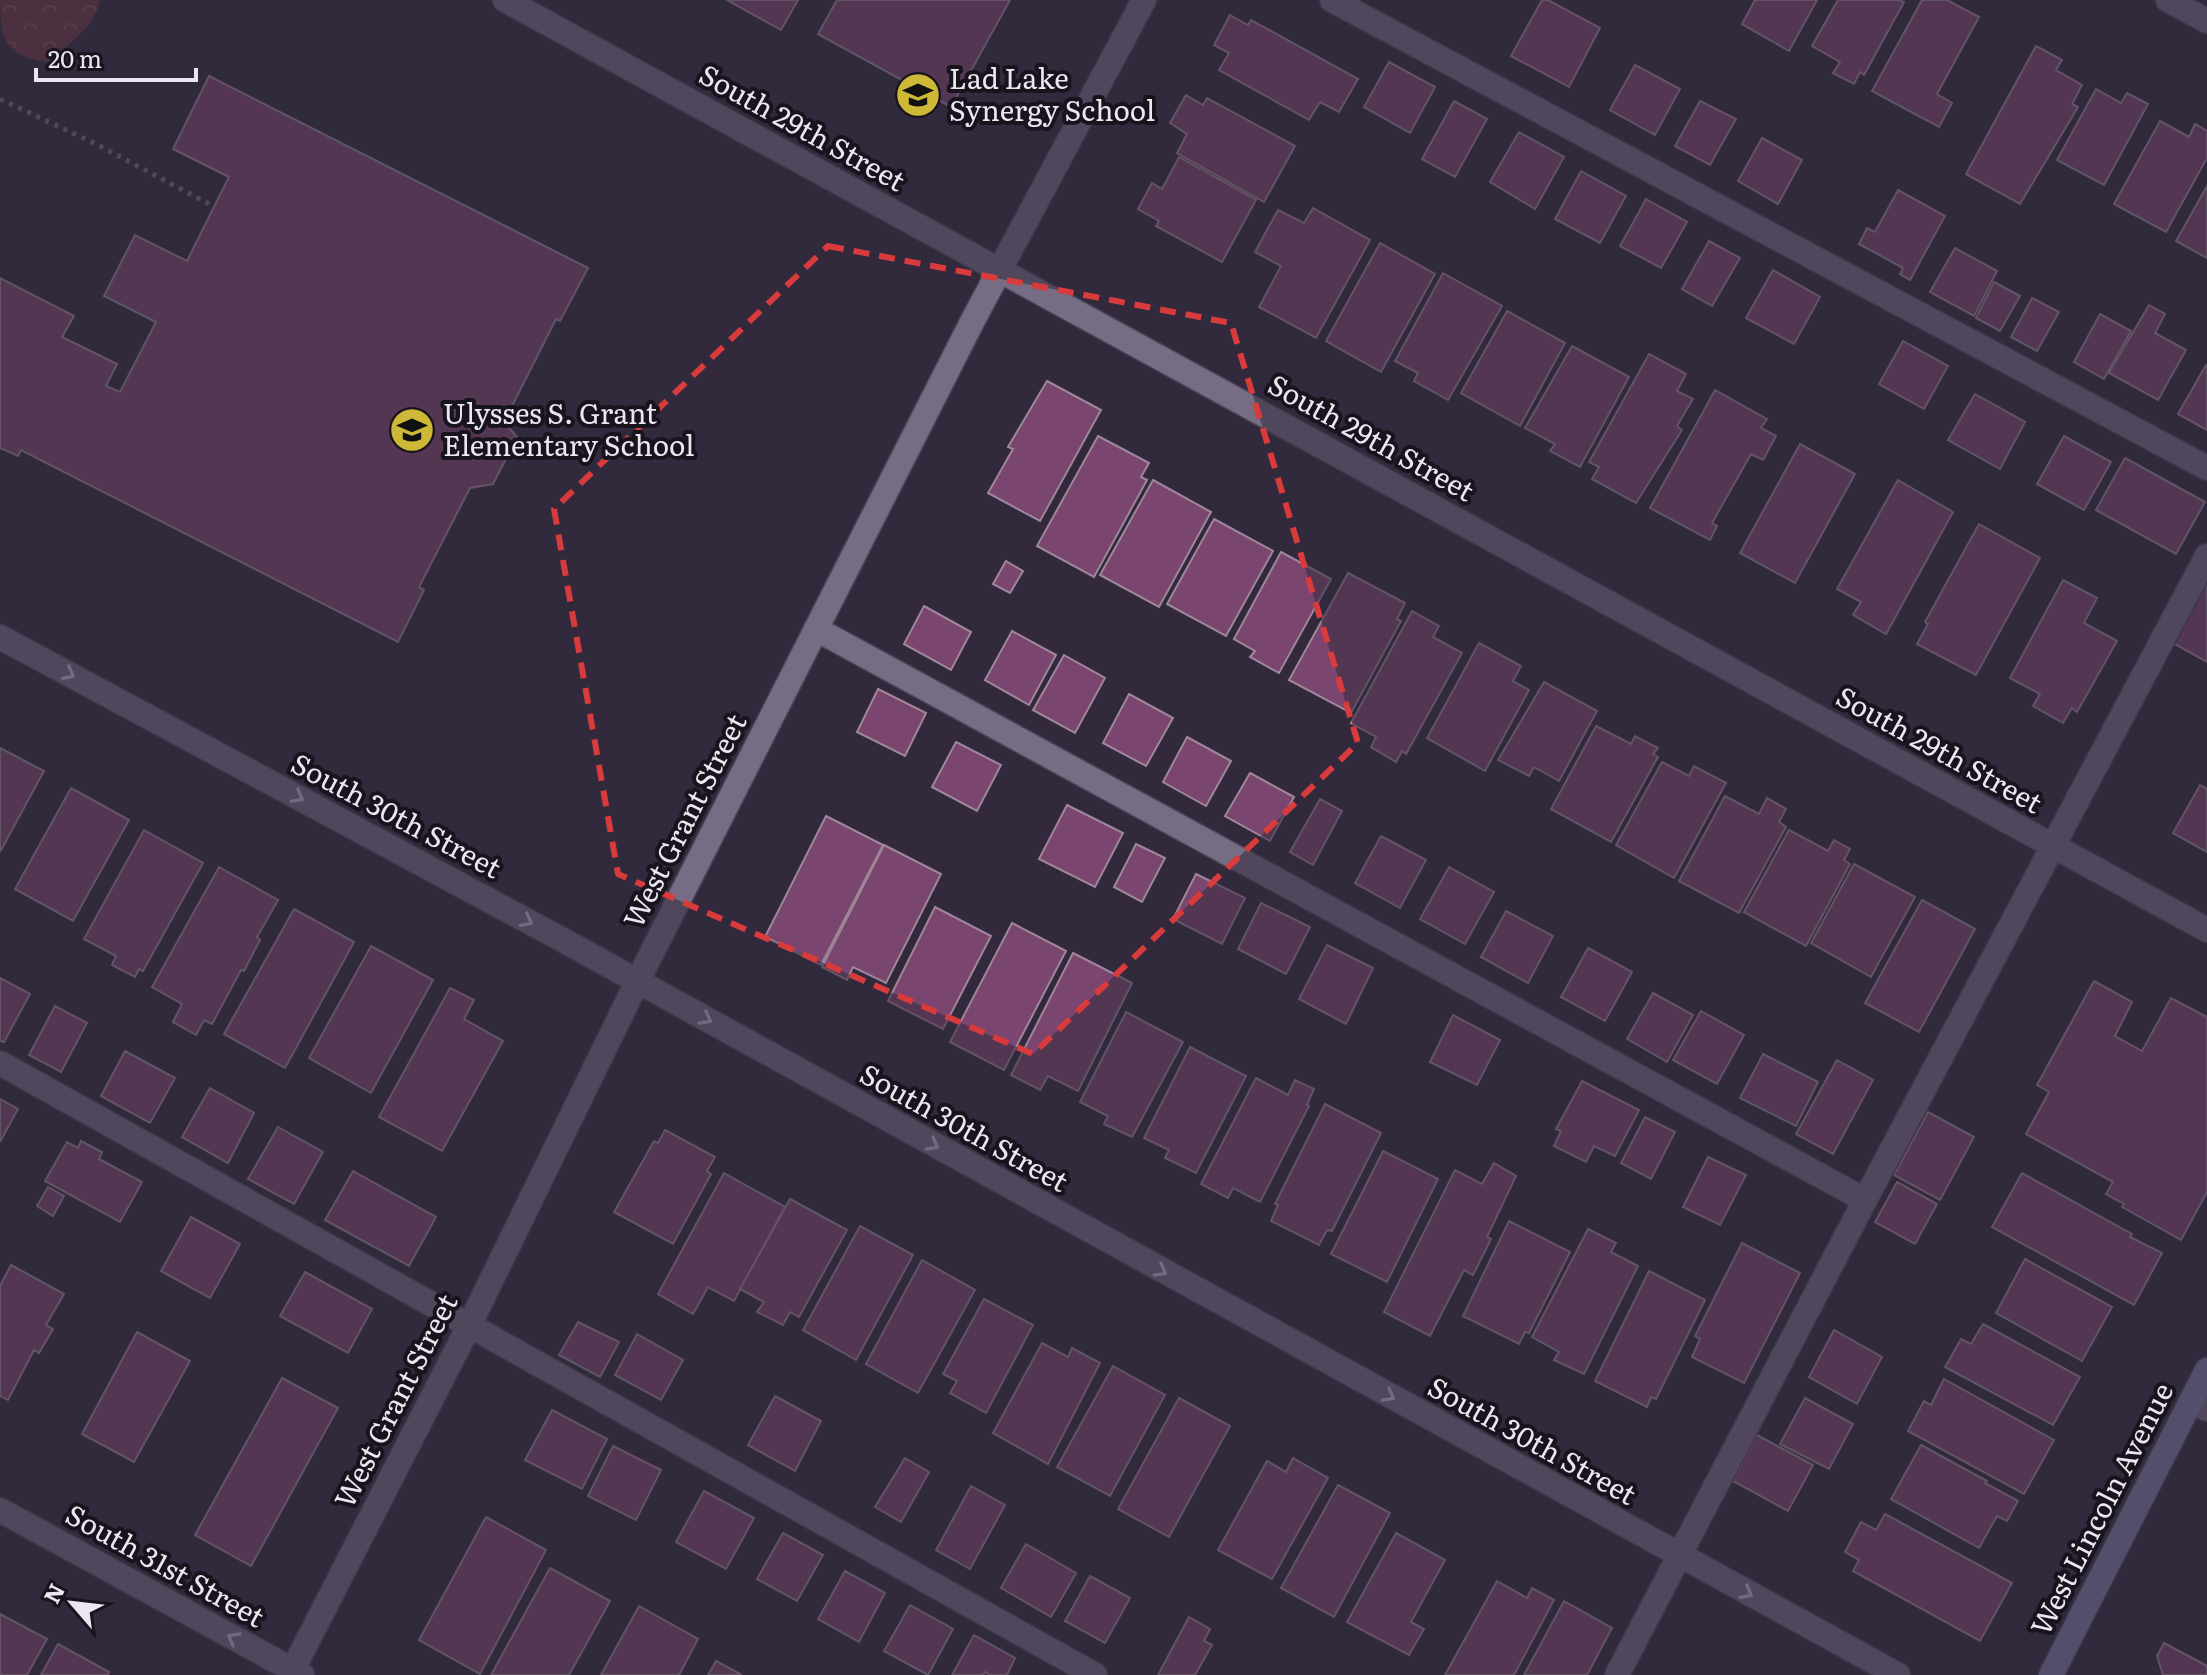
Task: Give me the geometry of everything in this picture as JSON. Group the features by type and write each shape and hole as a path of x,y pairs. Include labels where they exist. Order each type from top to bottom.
{"main road":[{"name":"West Lincoln Avenue","path":"2051,1675 2199,1405 2207,1370"}],"street":[{"name":"South 29th Street","path":"505,0 2207,930"},
{"name":"West Grant Street","path":"295,1673 637,982 816,629 1000,270 1144,0"},
{"path":"1332,0 2207,468"},
{"path":"2168,0 2207,21"},
{"path":"1617,1675 2207,556"},
{"path":"816,629 1865,1200"},
{"name":"South 30th Street","path":"0,637 637,982 1898,1675"},
{"path":"0,1063 1095,1675"},
{"name":"South 31st Street","path":"0,1510 295,1673"}],"path":[{"path":"0,99 94,143 215,207"}],"highlighted area":[{"path":"828,246 1231,323 1358,743 1033,1054 618,874 554,509"}],"green space":[{"path":"0,0 100,0 87,26 49,62 23,56 8,44 2,26"}],"building":[{"path":"727,0 798,0 781,30"},
{"path":"837,0 1010,0 951,107 818,34"},
{"path":"1542,0 1548,0 1600,28 1569,87 1511,56"},
{"path":"1755,0 1817,0 1789,51 1742,24"},
{"path":"1838,0 1904,2 1864,75 1860,72 1854,84 1833,73 1840,62 1812,46"},
{"path":"1922,0 1947,0 1979,17 1937,94 1952,103 1939,127 1872,91"},
{"path":"1230,15 1248,25 1251,20 1358,79 1339,112 1320,102 1309,120 1219,70 1229,53 1214,45"},
{"path":"2036,46 2062,60 2056,70 2082,85 2072,104 2078,107 2020,204 1966,174"},
{"path":"1389,62 1435,87 1410,133 1364,107"},
{"path":"1635,65 1680,89 1655,135 1610,110"},
{"path":"209,76 588,268 560,321 556,319 504,422 517,437 493,484 470,488 419,587 424,590 398,642 21,450 18,456 0,448 0,278 74,316 62,337 117,364 106,386 120,392 156,322 104,296 135,235 187,261 229,177 173,149"},
{"path":"2096,89 2121,103 2127,93 2148,104 2104,185 2057,160"},
{"path":"1186,95 1203,105 1207,98 1295,146 1264,202 1177,153 1187,134 1170,123"},
{"path":"1454,101 1487,119 1455,177 1422,159"},
{"path":"1700,101 1736,119 1710,165 1675,146"},
{"path":"2160,121 2189,137 2195,124 2207,131 2207,158 2166,232 2114,204"},
{"path":"1519,132 1564,157 1535,209 1490,182"},
{"path":"1762,138 1802,160 1778,204 1738,181"},
{"path":"1179,157 1256,200 1222,262 1156,226 1159,221 1138,209 1152,183 1162,189"},
{"path":"1581,171 1626,196 1600,243 1555,219"},
{"path":"2207,186 2207,258 2176,241"},
{"path":"1898,190 1945,216 1910,280 1900,274 1903,268 1859,244 1867,228 1875,232"},
{"path":"1646,199 1687,222 1661,268 1620,246"},
{"path":"1313,208 1370,240 1316,338 1259,307 1281,266 1255,252 1278,210 1304,223"},
{"path":"1709,241 1740,258 1712,306 1682,289"},
{"path":"1380,243 1435,274 1381,372 1326,341"},
{"path":"1955,248 1997,271 1974,316 1930,292"},
{"path":"1773,270 1820,297 1794,344 1746,318"},
{"path":"1443,273 1502,306 1448,400 1414,381 1418,373 1395,361"},
{"path":"1994,282 2020,296 2000,331 1976,318"},
{"path":"2032,298 2059,312 2037,351 2011,337"},
{"path":"2149,305 2165,314 2155,333 2186,350 2158,400 2109,373"},
{"path":"1507,311 1565,343 1520,426 1461,393"},
{"path":"2100,314 2131,331 2104,379 2074,362"},
{"path":"1903,341 1948,366 1924,409 1879,384"},
{"path":"1572,346 1629,377 1580,467 1550,451 1555,444 1525,428"},
{"path":"1649,354 1686,374 1677,391 1693,399 1677,426 1682,430 1636,503 1592,479 1599,467 1589,462"},
{"path":"2207,366 2207,430 2178,414"},
{"path":"1047,381 1101,410 1040,521 988,493 1013,449 1008,447"},
{"path":"1715,390 1767,419 1761,428 1776,436 1763,460 1751,454 1712,523 1717,526 1710,540 1650,508"},
{"path":"1975,394 2025,422 2000,469 1948,440"},
{"path":"1098,436 1149,463 1141,477 1147,480 1094,577 1037,546"},
{"path":"2064,436 2111,462 2084,510 2037,484"},
{"path":"1800,444 1855,474 1795,583 1740,553"},
{"path":"2125,458 2205,502 2176,554 2096,510"},
{"path":"1153,480 1211,512 1159,607 1100,575"},
{"path":"1898,480 1953,512 1886,634 1853,615 1861,602 1837,589"},
{"path":"1214,519 1273,551 1226,636 1167,604"},
{"path":"1979,524 2040,558 1976,675 1917,644 1928,624 1925,622"},
{"path":"1281,552 1331,579 1279,673 1250,657 1255,651 1234,639"},
{"path":"1006,561 1023,571 1010,593 993,584"},
{"path":"2207,569 2207,662 2168,640"},
{"path":"1348,573 1405,603 1397,619 1401,621 1351,713 1289,680"},
{"path":"2063,580 2097,598 2084,623 2117,641 2077,712 2072,708 2063,723 2033,706 2040,694 2010,678"},
{"path":"924,606 971,632 951,670 904,644"},
{"path":"1412,611 1439,626 1433,637 1462,653 1406,754 1402,751 1396,762 1371,747 1376,737 1351,723"},
{"path":"1012,631 1056,655 1029,705 985,680"},
{"path":"1479,643 1521,666 1513,681 1529,690 1485,771 1427,738"},
{"path":"1064,655 1105,678 1075,733 1033,710"},
{"path":"1544,682 1597,711 1559,781 1534,767 1529,776 1498,760"},
{"path":"878,689 926,713 905,756 857,732"},
{"path":"1129,694 1173,718 1146,766 1103,743"},
{"path":"1596,726 1631,744 1635,736 1658,748 1653,754 1658,757 1611,842 1551,809"},
{"path":"1187,737 1231,761 1206,806 1163,782"},
{"path":"956,742 1001,765 977,811 932,787"},
{"path":"0,748 44,771 0,852"},
{"path":"1662,762 1689,776 1694,766 1726,783 1674,878 1616,845"},
{"path":"1250,773 1294,797 1270,841 1225,816"},
{"path":"2200,785 2207,789 2207,852 2173,833"},
{"path":"71,788 129,820 73,921 15,889"},
{"path":"1725,796 1759,814 1767,798 1786,809 1779,822 1786,827 1739,913 1679,881"},
{"path":"1320,799 1342,811 1313,865 1290,852"},
{"path":"1067,805 1123,833 1095,887 1039,859"},
{"path":"826,816 883,845 821,965 765,937"},
{"path":"144,830 203,863 143,971 139,969 135,977 112,965 116,956 84,939"},
{"path":"1789,830 1828,851 1834,840 1850,849 1844,860 1850,864 1806,946 1744,912"},
{"path":"1381,836 1426,860 1400,908 1355,883"},
{"path":"1136,844 1165,858 1142,902 1114,887"},
{"path":"884,845 941,874 886,983 853,967 847,980 822,967"},
{"path":"1854,864 1915,897 1871,977 1811,943"},
{"path":"219,867 278,900 257,937 260,940 244,971 241,970 212,1024 204,1020 196,1035 173,1022 182,1004 152,987"},
{"path":"1449,867 1494,892 1465,944 1420,919"},
{"path":"1196,874 1245,898 1222,944 1173,919"},
{"path":"1922,900 1975,929 1919,1032 1865,1003"},
{"path":"1261,903 1310,927 1286,974 1238,949"},
{"path":"935,907 991,936 943,1029 888,1001"},
{"path":"294,909 354,942 285,1068 224,1034"},
{"path":"1506,911 1553,936 1528,983 1481,957"},
{"path":"1012,923 1066,951 1004,1070 950,1042"},
{"path":"1327,945 1373,968 1346,1024 1299,999"},
{"path":"371,946 433,980 371,1093 309,1058"},
{"path":"1588,948 1632,972 1605,1021 1561,997"},
{"path":"1073,953 1132,983 1078,1091 1048,1076 1040,1090 1011,1075"},
{"path":"0,978 30,994 4,1042 0,1041"},
{"path":"2094,981 2132,1002 2115,1036 2142,1051 2171,998 2207,1017 2207,1192 2181,1240 2122,1207 2124,1204 2106,1194 2113,1182 2026,1134 2049,1092 2037,1085"},
{"path":"450,988 474,1000 464,1019 503,1041 442,1151 379,1117"},
{"path":"1653,993 1693,1015 1667,1062 1627,1039"},
{"path":"55,1006 87,1023 61,1072 29,1055"},
{"path":"1701,1011 1744,1035 1717,1084 1673,1060"},
{"path":"1126,1012 1183,1042 1132,1137 1104,1124 1108,1116 1080,1102"},
{"path":"1453,1015 1500,1040 1477,1085 1430,1062"},
{"path":"1190,1047 1246,1076 1196,1173 1165,1158 1169,1150 1144,1138"},
{"path":"125,1051 175,1078 150,1123 101,1096"},
{"path":"1763,1054 1818,1082 1796,1126 1740,1098"},
{"path":"1837,1060 1873,1080 1833,1154 1796,1134"},
{"path":"1256,1078 1288,1095 1295,1080 1314,1089 1309,1106 1260,1202 1233,1188 1228,1198 1201,1184"},
{"path":"1582,1081 1639,1110 1615,1156 1594,1146 1586,1162 1554,1146 1561,1131 1556,1129"},
{"path":"210,1088 254,1113 228,1163 182,1137"},
{"path":"0,1099 18,1109 0,1142"},
{"path":"1325,1104 1381,1133 1332,1231 1327,1230 1319,1245 1271,1221 1278,1205 1275,1204"},
{"path":"1928,1112 1974,1137 1940,1200 1894,1175"},
{"path":"1645,1117 1675,1132 1651,1179 1621,1163"},
{"path":"278,1127 323,1152 294,1204 248,1179"},
{"path":"665,1130 715,1157 707,1171 711,1174 673,1244 614,1212 654,1141 658,1143"},
{"path":"81,1141 102,1152 99,1159 142,1182 120,1222 45,1181 67,1142 78,1148"},
{"path":"1383,1151 1438,1179 1387,1282 1331,1254"},
{"path":"1708,1157 1746,1175 1720,1225 1683,1207"},
{"path":"1494,1163 1516,1176 1473,1275 1464,1270 1430,1336 1384,1312 1455,1170 1482,1184"},
{"path":"353,1171 436,1217 409,1266 325,1220"},
{"path":"724,1173 785,1207 734,1301 708,1287 693,1314 658,1294"},
{"path":"2022,1173 2162,1253 2134,1305 1992,1227"},
{"path":"1897,1182 1937,1204 1915,1244 1875,1222"},
{"path":"48,1187 64,1196 53,1216 37,1206"},
{"path":"790,1199 847,1230 799,1317 790,1312 783,1325 757,1312 764,1302 740,1289"},
{"path":"191,1217 240,1244 210,1298 161,1271"},
{"path":"1509,1221 1570,1252 1529,1333 1525,1332 1519,1344 1463,1316"},
{"path":"860,1226 913,1255 856,1360 803,1330"},
{"path":"1588,1229 1616,1243 1611,1252 1638,1266 1584,1374 1554,1360 1559,1352 1532,1337"},
{"path":"1742,1243 1800,1273 1744,1383 1692,1357 1700,1339 1695,1336"},
{"path":"2025,1259 2112,1307 2082,1361 1996,1313"},
{"path":"922,1260 975,1290 918,1393 866,1364"},
{"path":"11,1265 64,1294 46,1325 53,1329 39,1353 34,1350 8,1400 0,1396 0,1286"},
{"path":"1649,1271 1705,1300 1656,1399 1651,1397 1647,1407 1595,1381"},
{"path":"305,1272 372,1309 348,1353 280,1316"},
{"path":"984,1299 1033,1325 986,1413 950,1393 957,1381 943,1374"},
{"path":"578,1322 619,1342 600,1377 559,1355"},
{"path":"1983,1324 2080,1377 2053,1425 1945,1367 1961,1339 1971,1344"},
{"path":"1834,1330 1882,1357 1857,1404 1809,1377"},
{"path":"137,1332 190,1361 134,1462 82,1434"},
{"path":"637,1334 683,1360 661,1400 615,1375"},
{"path":"1042,1343 1068,1357 1072,1348 1100,1363 1048,1464 993,1433"},
{"path":"1113,1366 1165,1395 1110,1496 1057,1467"},
{"path":"282,1378 338,1408 251,1566 195,1535"},
{"path":"1944,1379 2054,1440 2024,1494 1908,1431 1924,1401 1931,1405"},
{"path":"775,1396 821,1421 795,1471 748,1445"},
{"path":"1179,1398 1230,1426 1169,1537 1118,1509"},
{"path":"1805,1398 1853,1424 1829,1469 1780,1444"},
{"path":"552,1410 607,1439 582,1489 525,1460"},
{"path":"1757,1435 1813,1465 1788,1511 1733,1481"},
{"path":"1921,1445 2018,1501 2007,1521 1997,1516 1979,1548 1891,1499"},
{"path":"613,1446 661,1470 636,1520 588,1496"},
{"path":"905,1458 929,1472 901,1522 875,1507"},
{"path":"1293,1458 1328,1478 1272,1579 1218,1550 1267,1461 1286,1472"},
{"path":"1338,1485 1390,1513 1334,1617 1281,1588"},
{"path":"971,1486 1005,1505 970,1569 936,1550"},
{"path":"704,1491 754,1518 726,1569 676,1542"},
{"path":"1885,1514 2012,1583 1980,1641 1853,1571 1859,1560 1845,1552 1861,1522 1876,1530"},
{"path":"486,1517 546,1550 480,1674 419,1640"},
{"path":"783,1533 823,1555 797,1601 757,1579"},
{"path":"1396,1533 1445,1560 1411,1622 1424,1629 1409,1655 1347,1622"},
{"path":"1026,1544 1076,1573 1051,1617 1001,1588"},
{"path":"550,1568 610,1601 569,1675 491,1675"},
{"path":"845,1571 885,1593 859,1642 818,1619"},
{"path":"1090,1576 1130,1598 1105,1643 1065,1621"},
{"path":"1497,1581 1527,1598 1532,1588 1554,1600 1514,1675 1445,1675"},
{"path":"1564,1601 1612,1628 1587,1675 1524,1675"},
{"path":"910,1605 953,1629 928,1675 884,1651"},
{"path":"639,1606 698,1639 679,1675 601,1675"},
{"path":"0,1614 47,1639 27,1675 0,1675"},
{"path":"1189,1617 1210,1629 1204,1641 1212,1645 1195,1675 1158,1675"},
{"path":"974,1635 1015,1658 1007,1675 985,1672 983,1675 952,1675"},
{"path":"2164,1643 2207,1666 2207,1675 2163,1675 2157,1656"},
{"path":"58,1644 109,1672 108,1675 41,1675"},
{"path":"716,1661 742,1675 708,1675"}],"place":[{"name":"Lad Lake Synergy School","path":"918,95"},
{"name":"Ulysses S. Grant Elementary School","path":"412,430"}]}
